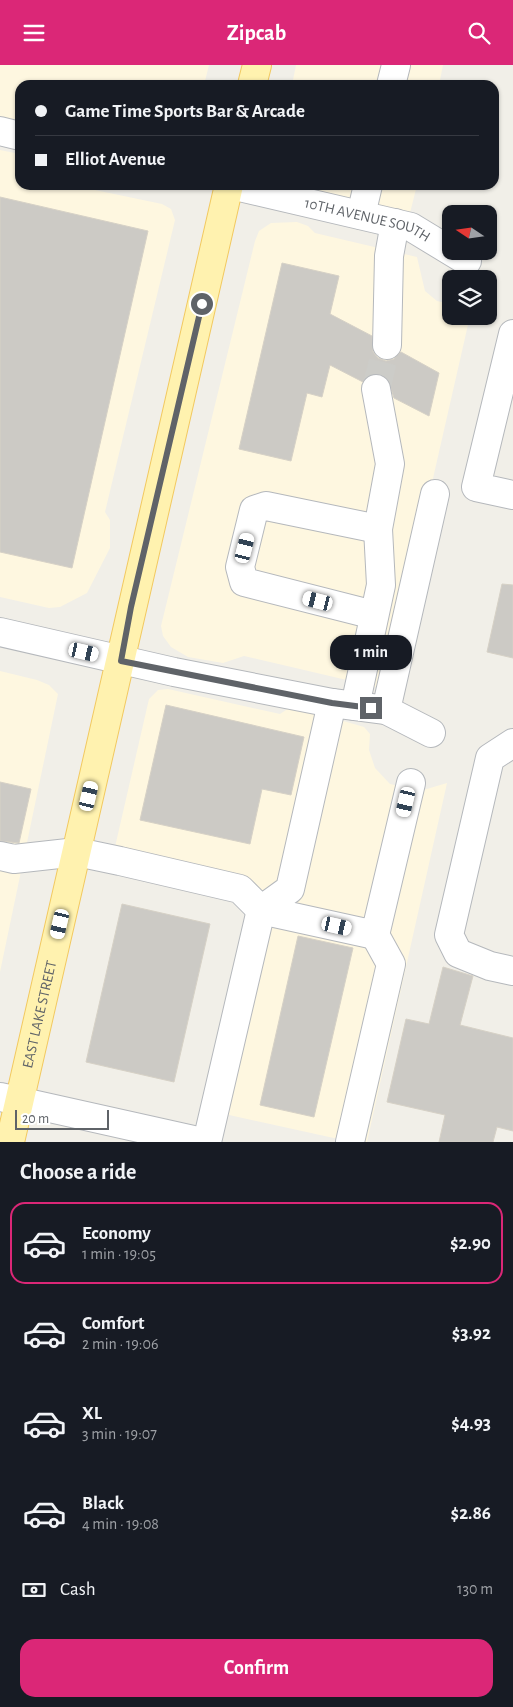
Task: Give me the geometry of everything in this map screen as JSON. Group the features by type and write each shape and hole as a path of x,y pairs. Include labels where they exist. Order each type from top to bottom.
{"main road":[{"path":"253,80 257,65"},
{"name":"EAST LAKE STREET","path":"10,1142 9,1100 77,852 121,661 131,607 229,190"}],"street":[{"path":"393,80 396,65"},
{"path":"0,131 15,135"},
{"name":"10TH AVENUE SOUTH","path":"252,190 411,227 467,261"},
{"path":"361,215 367,190"},
{"path":"387,345 389,256 395,223"},
{"path":"513,334 476,487 513,495"},
{"path":"207,1142 261,909 290,889 344,705 374,615 381,585 378,529 390,464 376,389"},
{"path":"386,710 435,494"},
{"path":"374,615 244,582 240,567 254,511 266,506 378,529"},
{"path":"0,632 121,661 344,705 386,710 431,733"},
{"path":"513,743 490,758 449,935 458,953 490,966 513,971"},
{"path":"350,1142 392,963 375,935 411,783"},
{"path":"0,855 14,859 77,852 240,889 261,909 375,935"},
{"path":"9,1100 202,1142"}],"shaded area":[{"path":"0,65 209,65 205,80 15,80 15,123 0,120"},
{"path":"296,65 443,65 440,80 293,80"},
{"path":"0,150 15,153 15,190 95,190 162,204 171,209 175,220 105,512 110,520 110,548 87,593 60,607 49,608 0,597"},
{"path":"302,190 416,190 410,213"},
{"path":"297,222 308,226 315,233 417,257 425,291 437,301 442,302 442,325 468,325 385,689 244,656 223,663 188,657 171,647 163,636 161,626 255,241 259,231 271,223"},
{"path":"0,671 37,680 49,685 58,694 0,972"},
{"path":"168,689 280,714 292,706 364,727 370,734 369,750 375,768 390,784 420,791 447,783 367,1142 352,1142 211,1111 263,891 112,860 149,699 158,690"}],"building":[{"path":"0,197 148,231 72,568 0,552"},
{"path":"282,263 339,276 330,314 372,336 373,352 378,358 386,361 394,359 401,352 439,373 429,416 394,398 388,379 382,374 373,374 366,377 363,382 330,365 322,397 307,393 291,461 239,449"},
{"path":"502,584 513,585 513,658 487,652"},
{"path":"166,705 304,737 291,795 262,789 250,844 140,820"},
{"path":"0,782 31,789 19,843 0,841"},
{"path":"122,904 210,924 174,1082 86,1062"},
{"path":"298,936 353,948 314,1117 260,1105"},
{"path":"443,967 473,976 460,1025 513,1038 513,1131 497,1127 493,1142 439,1142 445,1115 387,1102 406,1019 429,1024"}],"tunnel":[{"path":"376,389 387,345"}],"route":[{"path":"202,304 131,607 121,661 332,703 371,708"}]}
